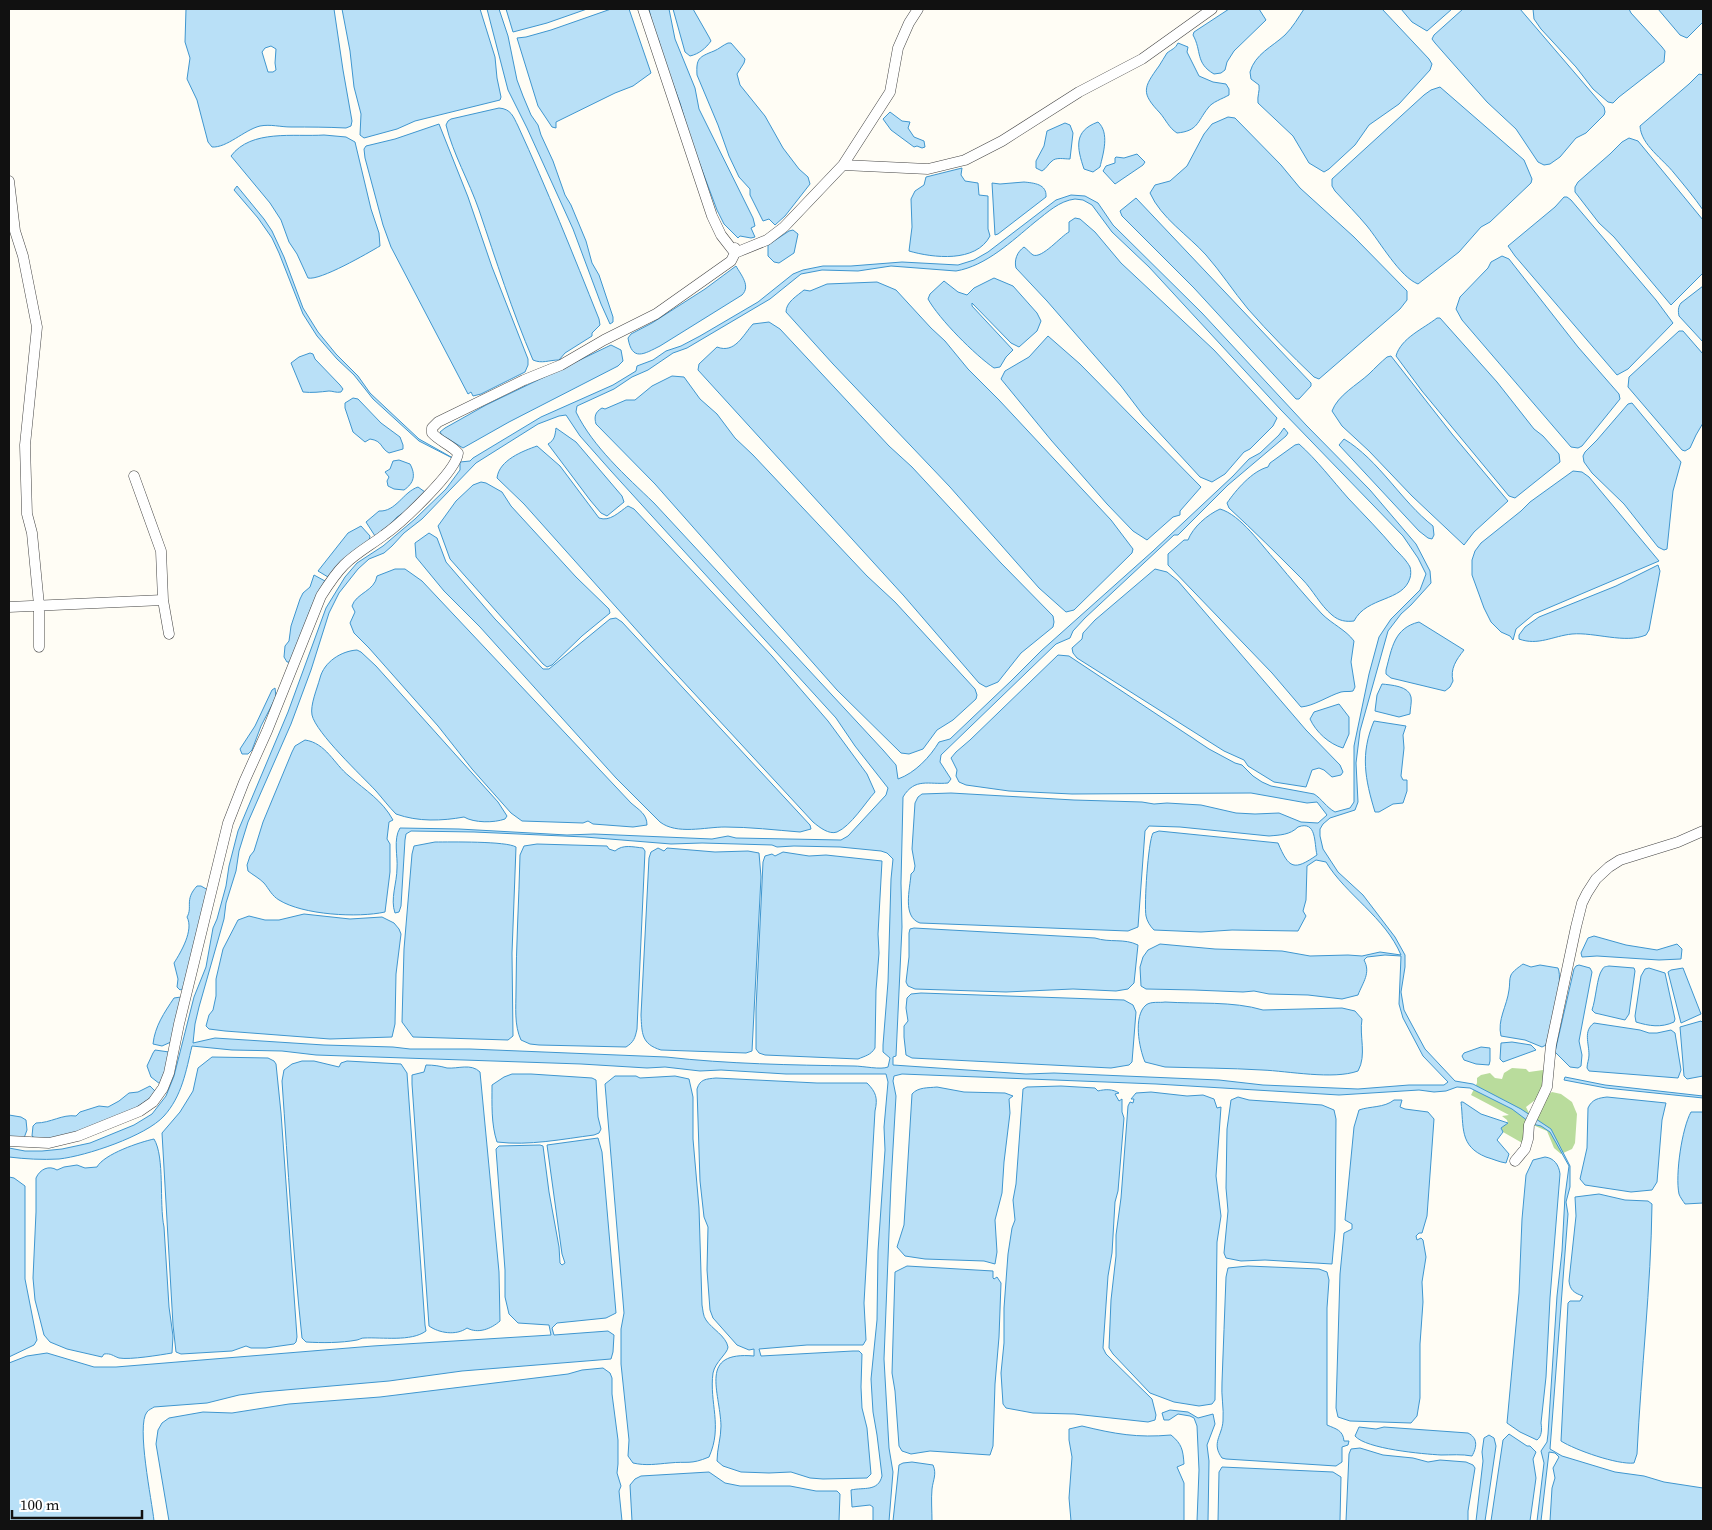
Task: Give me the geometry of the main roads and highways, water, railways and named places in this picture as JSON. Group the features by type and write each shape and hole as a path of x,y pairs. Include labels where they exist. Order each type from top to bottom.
{"water":[{"path":"186,9 334,9 352,121 351,126 346,128 260,126 224,145 212,147 208,142 197,100 187,79 190,58 185,42","holes":["271,46 276,49 276,70 268,72 262,52 265,48"]},
{"path":"342,9 480,9 495,57 500,100 415,121 397,129 364,138 360,135 361,114 354,87 350,51"},
{"path":"487,9 499,9 508,36 517,80 531,115 538,125 565,195 586,241 592,263 599,275 613,317 613,322 610,324 573,229 508,90"},
{"path":"506,9 587,9 513,32"},
{"path":"611,9 629,9 651,73 633,86 556,122 556,128 552,127 538,106 517,38 551,30"},
{"path":"649,9 669,9 675,39 695,88 699,109 753,218 755,226 751,228 755,237 740,236 738,238 724,224 717,210 690,138 659,41 654,32"},
{"path":"673,9 693,9 711,41 705,48 690,56 685,52"},
{"path":"1229,9 1259,9 1266,20 1234,51 1227,62 1225,70 1214,74 1201,61 1193,35 1194,32"},
{"path":"1304,9 1382,9 1432,64 1430,70 1399,104 1369,125 1355,145 1324,172 1309,163 1293,136 1258,103 1259,85 1251,79 1250,72 1256,60 1264,51 1288,32"},
{"path":"1401,9 1452,9 1427,31 1412,22"},
{"path":"1463,9 1520,9 1604,107 1604,115 1586,133 1576,138 1560,157 1550,164 1544,165 1538,162 1516,129 1487,102 1432,39"},
{"path":"1533,9 1629,9 1665,51 1664,62 1613,103 1608,102 1593,89 1576,67 1541,29 1534,19"},
{"path":"1658,9 1703,9 1703,22 1687,38 1680,35"},
{"path":"731,43 745,59 737,74 740,85 765,116 783,148 799,169 808,177 810,184 785,216 775,225 769,219 763,221 750,195 750,189 739,177 697,75 697,65 700,59"},
{"path":"1178,43 1188,47 1187,52 1199,76 1213,82 1226,84 1229,89 1229,95 1210,106 1193,128 1177,133 1154,106 1146,90 1147,85 1167,53 1175,48"},
{"path":"1699,74 1703,75 1703,210 1674,173 1648,146 1641,133 1640,126"},
{"path":"1440,87 1524,160 1532,179 1531,183 1490,222 1481,227 1459,252 1418,284 1397,267 1367,226 1335,191 1332,186 1332,179 1424,95"},
{"path":"499,108 509,111 518,126 550,198 599,319 600,325 592,333 592,336 565,353 559,360 543,362 533,360 446,125 451,119"},
{"path":"890,112 902,121 910,122 908,128 914,137 924,141 925,147 914,147 891,130 883,119"},
{"path":"1228,117 1235,118 1281,165 1300,188 1354,237 1407,291 1407,300 1400,309 1319,379 1305,369 1256,318 1206,255 1175,226 1150,193 1155,185 1170,181 1187,166 1204,134 1212,124"},
{"path":"1098,122 1104,132 1105,144 1100,167 1093,172 1084,169 1079,141 1084,130"},
{"path":"1065,123 1070,125 1073,133 1070,159 1054,160 1042,171 1036,168 1036,161 1044,146 1047,131"},
{"path":"439,124 528,359 525,372 481,394 473,396 471,392 468,394 391,247 383,225 365,158 364,149 366,146 395,139"},
{"path":"287,135 346,137 355,142 371,209 379,233 380,246 333,271 314,278 308,278 289,242 281,220 270,203 231,156 240,147 261,138"},
{"path":"1629,138 1638,141 1703,220 1703,273 1671,305 1614,237 1599,223 1575,192 1578,182 1622,142"},
{"path":"1137,154 1145,162 1143,165 1115,184 1103,171 1106,166 1115,163 1116,157 1124,158"},
{"path":"962,168 961,175 965,181 978,183 979,195 988,196 988,229 990,236 975,251 965,254 941,256 909,251 912,227 911,199 915,191 924,185 926,177"},
{"path":"1024,182 1042,187 1046,197 995,235 992,183"},
{"path":"237,186 272,231 303,308 318,332 336,354 358,376 370,393 419,439 460,462 419,441 373,399 354,375 317,336 303,314 272,238 234,190"},
{"path":"1071,195 1085,196 1098,203 1113,225 1202,313 1306,425 1370,490 1416,544 1430,571 1431,583 1401,614 1388,631 1360,731 1356,763 1358,802 1355,810 1330,818 1323,824 1320,829 1320,836 1323,849 1338,872 1363,895 1395,937 1405,955 1401,992 1404,1010 1425,1049 1455,1081 1473,1084 1521,1109 1551,1129 1570,1166 1550,1449 1562,1456 1615,1472 1703,1488 1703,1521 1550,1521 1552,1488 1555,1478 1553,1468 1559,1457 1555,1453 1549,1452 1541,1521 1537,1521 1544,1463 1541,1451 1547,1442 1548,1434 1557,1296 1569,1166 1550,1132 1541,1126 1532,1124 1512,1109 1470,1088 1457,1087 1446,1091 1434,1092 1419,1090 1339,1095 1156,1084 902,1074 894,1076 896,1096 884,1359 889,1448 893,1472 889,1521 873,1521 873,1507 870,1505 852,1507 851,1490 874,1487 882,1476 873,1412 871,1379 877,1320 878,1251 888,1082 886,1074 786,1074 721,1070 700,1071 665,1067 647,1068 316,1055 282,1051 232,1050 192,1046 188,1065 175,1100 164,1116 144,1131 115,1144 71,1157 27,1159 9,1157 9,1148 25,1151 42,1151 90,1143 134,1125 152,1114 166,1096 174,1076 194,997 206,967 213,928 226,886 238,831 288,712 326,608 345,577 357,563 383,546 415,519 446,489 460,470 460,462 470,461 541,417 613,385 636,371 637,366 700,336 758,302 793,274 823,266 902,262 958,265 974,260 988,252 1056,200","holes":["1075,199 1083,200 1092,205 1112,232 1149,267 1281,410 1403,536 1426,574 1420,590 1391,619 1379,637 1354,746 1354,802 1350,808 1335,812 1314,794 1271,786 1262,782 1242,765 1209,749 1069,656 1058,655 951,758 957,770 956,776 959,782 966,785 1009,791 1072,794 1251,793 1307,803 1317,802 1327,815 1318,823 1301,822 1279,813 1236,813 1201,805 951,793 922,794 915,803 912,849 915,866 911,874 908,902 911,915 914,920 920,923 1128,931 1138,927 1145,831 1149,826 1180,827 1269,836 1288,833 1298,827 1309,827 1314,834 1317,855 1303,864 1297,865 1289,862 1278,843 1159,831 1153,833 1146,887 1146,916 1149,923 1154,930 1201,932 1232,930 1298,931 1306,916 1303,911 1306,900 1307,866 1316,860 1326,862 1334,874 1385,929 1401,955 1380,952 1362,956 1310,956 1282,951 1215,949 1160,944 1148,950 1143,957 1140,967 1141,986 1146,989 1254,991 1269,994 1308,995 1342,999 1358,995 1364,982 1367,969 1364,960 1367,957 1401,956 1399,1004 1403,1018 1423,1056 1448,1082 1444,1085 1409,1085 1358,1089 1263,1085 1219,1080 1054,1073 1026,1074 893,1065 893,1057 896,1056 902,927 903,797 912,787 918,784 948,783 951,779 940,762 941,755 1056,644 1070,638 1073,631 1085,618 1174,535 1178,535 1228,485 1286,436 1288,433 1284,428 1260,453 1249,459 1153,551 1041,651 950,739 939,742 921,764 910,773 898,779 896,765 883,750 654,503 611,461 591,437 576,412 577,406 614,389 673,353 687,348 770,299 801,274 822,270 858,271 891,266 956,271 967,268 978,264 1008,245 1044,214 1064,202","566,415 580,436 611,471 836,718 888,788 886,795 848,836 841,840 736,838 728,836 712,839 400,828 396,843 397,874 393,897 395,913 399,912 401,906 405,840 406,834 411,831 585,837 671,844 702,843 772,845 777,847 840,847 881,851 887,853 893,859 888,982 883,1045 883,1052 890,1058 888,1067 760,1064 666,1057 470,1049 410,1049 215,1038 193,1043 199,1007 224,919 226,903 248,822 291,724 329,613 339,593 358,569 369,559 384,553 392,546 404,533 422,519 476,463 538,424"]},
{"path":"1564,197 1571,200 1656,300 1673,323 1628,369 1617,375 1508,246 1555,207"},
{"path":"1136,198 1311,383 1311,386 1299,399 1296,399 1194,288 1122,216 1120,211"},
{"path":"1075,218 1080,219 1095,232 1121,263 1214,350 1277,418 1273,426 1250,449 1244,452 1225,474 1212,482 1200,477 1143,415 1121,386 1016,268 1016,259 1024,247 1033,255 1041,254 1069,232 1069,222"},
{"path":"793,230 798,234 794,253 779,263 774,262 768,256 768,245"},
{"path":"1502,256 1509,259 1578,347 1619,394 1620,399 1582,446 1578,448 1571,447 1462,320 1456,309 1460,297 1488,268 1491,262"},
{"path":"736,266 746,288 742,295 649,352 640,354 632,350 628,338 631,334 652,323 705,289"},
{"path":"994,278 1013,286 1037,313 1041,321 1037,331 1019,347 1011,343 972,303 972,306 1013,350 1000,367 994,368 977,355 958,336 928,299 930,294 944,281 958,292 967,295 974,288"},
{"path":"877,282 896,290 945,341 968,369 1111,520 1133,549 1132,553 1074,610 1066,612 1039,588 950,487 786,312 790,302 804,290 810,291 827,284"},
{"path":"1703,286 1703,342 1679,316 1678,311 1681,303"},
{"path":"1437,318 1440,318 1497,382 1534,429 1559,454 1560,462 1515,498 1509,496 1422,391 1396,356 1407,339"},
{"path":"769,322 780,329 889,446 912,467 1053,616 1053,627 1021,653 998,682 986,687 979,683 904,596 698,370 699,364 717,347 729,348 734,346 753,324"},
{"path":"1679,331 1683,331 1703,354 1703,423 1690,448 1685,451 1682,450 1628,387 1629,377"},
{"path":"1048,336 1080,364 1201,487 1180,511 1180,515 1173,517 1147,540 1133,531 1107,504 1001,379 1005,371 1029,357"},
{"path":"611,345 621,350 623,361 618,366 463,448 440,432 486,405"},
{"path":"310,353 313,354 315,359 340,385 343,389 341,392 303,392 291,363 299,357"},
{"path":"1391,356 1452,434 1508,501 1474,532 1464,545 1342,426 1332,411 1343,395 1387,357"},
{"path":"672,376 684,377 700,399 717,414 735,438 867,576 895,602 975,689 976,699 953,720 937,730 923,749 909,754 901,753 837,690 655,484 596,424 596,415 602,408 605,409 626,400 635,400 652,386"},
{"path":"353,398 358,399 381,423 400,437 403,449 389,453 377,441 370,439 365,442 353,432 345,403"},
{"path":"1632,403 1681,462 1673,491 1667,549 1664,550 1658,547 1624,504 1592,473 1584,462 1583,456 1585,452 1628,404"},
{"path":"556,428 576,442 622,496 624,502 607,516 601,513 590,500 548,444 555,435"},
{"path":"1344,439 1368,458 1421,516 1433,526 1434,535 1432,539 1419,531 1339,445"},
{"path":"1299,444 1378,529 1410,567 1410,577 1406,586 1393,596 1367,607 1354,621 1340,620 1328,611 1302,579 1229,508 1227,503 1256,472 1268,467 1270,463"},
{"path":"537,446 560,466 599,518 611,518 628,506 634,509 772,656 828,721 867,774 875,792 853,820 834,833 824,830 813,822 667,664 524,504 497,478 502,466 512,457"},
{"path":"399,460 410,464 413,472 412,482 404,490 388,486 387,481 389,477 385,472 390,469 393,461"},
{"path":"1573,471 1582,472 1589,477 1659,561 1534,614 1516,629 1513,640 1491,622 1484,608 1472,575 1472,560 1475,551 1481,543 1530,502"},
{"path":"481,482 502,492 511,506 576,577 609,609 610,613 582,636 552,665 547,667 450,559 438,526 456,501 473,485"},
{"path":"418,487 425,492 385,530 375,536 366,522 379,511 395,505"},
{"path":"1220,509 1236,517 1322,614 1354,641 1351,662 1355,687 1353,691 1341,692 1311,705 1301,707 1272,673 1168,565 1168,554 1184,540 1188,540 1201,522"},
{"path":"361,526 370,536 369,542 328,577 318,571 348,533"},
{"path":"429,533 437,538 446,562 495,619 543,669 549,669 610,619 616,618 622,622 810,825 811,829 800,832 734,827 683,829 667,826 660,822 616,778 480,627 444,591 416,557 415,543"},
{"path":"1658,565 1660,571 1649,630 1646,635 1619,638 1572,634 1539,641 1519,639 1519,635 1525,627 1539,617 1616,586"},
{"path":"395,569 405,569 422,581 631,803 642,812 646,818 647,825 633,827 593,824 588,821 583,823 522,821 511,813 472,769 438,726 354,633 350,623 355,612 352,606 354,602 373,585 377,576"},
{"path":"1155,569 1167,572 1178,581 1306,730 1340,765 1343,772 1341,775 1332,777 1319,768 1312,770 1306,787 1274,782 1248,766 1244,760 1224,751 1077,658 1072,648 1082,639 1083,633 1095,620"},
{"path":"314,575 325,581 311,608 292,662 287,662 284,657 285,646 289,641 291,626 300,599 303,593 310,587"},
{"path":"1419,622 1464,650 1454,665 1452,672 1453,681 1445,691 1391,678 1386,674 1395,640 1404,629"},
{"path":"357,650 376,666 498,802 507,816 505,819 484,822 464,817 430,820 404,817 396,814 330,743 315,723 312,715 314,697 322,672 329,662 339,655"},
{"path":"1382,684 1403,688 1410,693 1410,714 1399,717 1375,711 1377,695"},
{"path":"275,688 276,697 261,726 252,750 248,754 242,754 240,749 255,726 272,690"},
{"path":"1339,704 1349,717 1349,734 1343,748 1333,744 1324,737 1310,719 1314,712"},
{"path":"1374,721 1406,726 1403,735 1404,748 1401,776 1403,780 1407,780 1407,791 1403,803 1393,804 1379,812 1375,812 1366,766 1367,744"},
{"path":"305,740 319,745 344,771 379,801 393,820 389,822 387,839 390,844 390,872 385,912 346,915 302,909 289,905 277,898 264,883 248,871 247,865 250,856 254,851 263,822 292,752 295,746"},
{"path":"435,842 490,843 516,847 512,953 513,1036 508,1040 413,1037 402,1022 404,949 412,854 414,846"},
{"path":"537,844 607,846 615,851 621,847 632,847 643,848 645,851 637,1029 634,1040 626,1047 539,1045 521,1040 516,1022 516,957 520,855 524,846"},
{"path":"658,848 664,851 667,848 759,853 761,877 752,1051 746,1053 661,1050 650,1045 644,1037 641,1015 649,858 651,852"},
{"path":"783,852 809,856 826,855 882,861 875,1048 870,1054 858,1059 765,1055 759,1053 756,1049 763,862 765,856 772,854 775,856"},
{"path":"197,886 208,890 184,988 180,990 177,987 178,979 174,963 188,934 189,922 187,917 190,899"},
{"path":"304,914 350,919 382,917 394,923 399,929 401,934 396,974 395,1024 392,1037 330,1039 225,1031 209,1029 206,1026 209,1015 213,1010 216,996 216,979 223,949 238,920 249,916 265,920 279,920"},
{"path":"910,929 1095,938 1133,943 1138,945 1134,983 1128,989 1116,991 1073,989 1006,992 915,989 908,986 906,982 909,933"},
{"path":"1594,936 1626,945 1657,950 1677,944 1682,949 1681,959 1582,957 1581,953 1588,938"},
{"path":"1523,964 1531,967 1540,965 1558,968 1559,984 1556,1006 1546,1045 1542,1047 1525,1040 1501,1036 1500,1024 1508,996 1510,977"},
{"path":"1579,965 1590,968 1592,972 1579,1041 1582,1055 1581,1066 1578,1068 1570,1067 1555,1052 1574,969"},
{"path":"1604,967 1634,968 1635,971 1629,1014 1625,1020 1595,1013 1592,1010 1600,973"},
{"path":"1649,968 1665,973 1675,1019 1674,1022 1655,1026 1636,1022 1635,1016 1641,976 1645,969"},
{"path":"1683,968 1701,1014 1681,1023 1668,972"},
{"path":"911,994 1124,1000 1133,1005 1136,1012 1132,1062 1129,1065 1111,1068 912,1058 906,1055 904,1037 904,1026 908,1021 907,998"},
{"path":"181,997 171,1042 162,1046 153,1044 163,1014 174,998"},
{"path":"1165,1002 1240,1005 1263,1010 1342,1008 1355,1011 1362,1019 1361,1065 1358,1071 1348,1074 1323,1075 1250,1069 1165,1067 1145,1062 1138,1032 1142,1010 1148,1004"},
{"path":"1701,1021 1703,1023 1703,1076 1687,1079 1684,1076 1680,1027"},
{"path":"1594,1023 1649,1033 1671,1030 1675,1033 1681,1070 1678,1078 1589,1071 1587,1068 1589,1055 1587,1037"},
{"path":"1512,1042 1531,1045 1536,1050 1503,1062 1500,1059 1501,1043"},
{"path":"1481,1047 1490,1048 1489,1065 1476,1064 1464,1060 1462,1056 1464,1053"},
{"path":"155,1050 169,1052 160,1084 151,1077 147,1066"},
{"path":"212,1057 268,1058 276,1064 297,1337 294,1344 266,1348 246,1346 232,1351 181,1354 176,1352 173,1325 162,1133 180,1112 193,1091 198,1068"},
{"path":"302,1061 314,1061 339,1067 341,1063 347,1061 401,1064 407,1073 426,1331 413,1337 363,1338 332,1343 306,1342 302,1338 293,1242 282,1081 284,1070 292,1064"},
{"path":"426,1065 447,1068 469,1067 480,1072 499,1272 500,1321 484,1330 476,1331 467,1328 458,1332 448,1333 429,1326 412,1084 412,1075 424,1072"},
{"path":"512,1074 592,1078 596,1080 598,1117 601,1129 599,1133 534,1143 497,1142 493,1121 492,1085"},
{"path":"615,1076 636,1076 640,1078 675,1076 689,1079 693,1097 693,1139 699,1208 702,1305 705,1318 725,1339 728,1347 713,1373 715,1435 713,1446 709,1457 697,1461 642,1464 633,1463 628,1456 629,1440 621,1364 621,1329 624,1313 605,1084"},
{"path":"1565,1077 1605,1085 1703,1096 1703,1098 1606,1088 1564,1080"},
{"path":"716,1078 817,1083 867,1083 875,1096 864,1303 866,1340 863,1345 807,1345 759,1349 761,1356 853,1351 859,1351 862,1354 862,1408 867,1428 871,1474 867,1478 823,1479 810,1478 791,1472 741,1472 723,1466 717,1461 721,1426 716,1376 719,1367 725,1360 736,1356 754,1356 754,1349 749,1350 737,1345 713,1318 710,1310 707,1270 708,1227 704,1217 700,1181 697,1089 704,1080"},
{"path":"150,1086 156,1092 148,1100 111,1120 56,1138 36,1139 32,1136 33,1126 36,1123 47,1122 66,1116 76,1116 80,1112 99,1106 108,1107 129,1093 138,1092"},
{"path":"937,1087 964,1092 1005,1093 1013,1096 1009,1099 1010,1113 1002,1193 995,1220 997,1252 995,1264 984,1261 925,1259 905,1256 897,1247 904,1225 912,1094 920,1089"},
{"path":"1027,1087 1095,1088 1098,1091 1112,1090 1119,1093 1115,1094 1119,1101 1122,1099 1124,1118 1118,1191 1115,1202 1112,1253 1108,1276 1103,1348 1106,1354 1152,1399 1156,1415 1155,1420 1148,1422 1074,1414 1033,1413 1006,1408 1003,1404 1001,1373 1004,1343 1004,1308 1008,1254 1015,1220 1013,1200 1016,1184 1023,1089"},
{"path":"1151,1092 1187,1096 1203,1095 1214,1099 1217,1108 1221,1107 1216,1176 1221,1216 1217,1242 1215,1400 1212,1404 1199,1406 1174,1402 1150,1393 1109,1348 1116,1235 1121,1198 1128,1106 1130,1102 1133,1103 1134,1099 1131,1099 1136,1093"},
{"path":"1238,1097 1249,1100 1322,1105 1334,1110 1336,1119 1335,1230 1332,1264 1265,1260 1241,1261 1226,1258 1224,1253 1228,1211 1226,1188 1227,1129 1231,1100"},
{"path":"1607,1097 1666,1103 1662,1120 1657,1182 1652,1190 1631,1192 1585,1185 1580,1179 1587,1148 1588,1108 1594,1101"},
{"path":"1394,1100 1402,1100 1400,1107 1405,1109 1428,1112 1434,1119 1427,1216 1422,1233 1416,1236 1417,1240 1421,1238 1423,1240 1426,1257 1422,1282 1420,1398 1417,1416 1411,1423 1350,1421 1338,1417 1336,1408 1340,1274 1344,1233 1352,1229 1352,1224 1345,1220 1354,1127 1359,1110 1390,1103"},
{"path":"1461,1102 1481,1114 1508,1123 1501,1128 1503,1132 1497,1140 1509,1154 1506,1163 1477,1153 1471,1147 1464,1135"},
{"path":"1691,1112 1703,1112 1703,1203 1685,1204 1679,1194 1678,1175 1682,1140"},
{"path":"9,1115 26,1120 27,1130 24,1138 9,1138"},
{"path":"598,1138 602,1152 616,1313 606,1318 557,1323 552,1328 554,1335 608,1331 614,1335 611,1359 462,1371 389,1381 262,1392 239,1395 207,1403 154,1407 147,1412 143,1432 154,1521 9,1521 9,1363 27,1356 47,1353 94,1367 116,1367 373,1346 551,1335 549,1325 518,1323 509,1314 505,1297 505,1270 496,1149 499,1146 543,1146 560,1263 562,1265 565,1263 562,1254 547,1145"},
{"path":"154,1139 160,1157 161,1168 169,1307 173,1336 172,1353 130,1358 119,1358 110,1354 104,1354 102,1357 67,1349 50,1342 44,1335 35,1300 33,1278 36,1178 40,1172 48,1168 57,1170 77,1165 85,1168 97,1167 114,1153"},
{"path":"1545,1157 1556,1162 1560,1174 1546,1377 1541,1430 1537,1440 1507,1423 1519,1293 1526,1175 1533,1160"},
{"path":"9,1177 14,1178 25,1186 25,1279 37,1340 34,1345 9,1357"},
{"path":"1599,1194 1625,1200 1648,1201 1652,1204 1648,1298 1637,1454 1634,1463 1618,1462 1597,1456 1576,1449 1561,1441 1568,1303 1570,1301 1580,1301 1583,1296 1573,1291 1569,1281 1576,1216 1575,1197"},
{"path":"907,1266 993,1271 993,1278 997,1277 1001,1283 993,1446 990,1455 930,1451 911,1454 902,1451 899,1446 892,1373 895,1272"},
{"path":"1248,1266 1319,1269 1327,1272 1329,1280 1327,1308 1327,1425 1341,1432 1344,1441 1349,1441 1348,1445 1342,1447 1342,1462 1336,1466 1226,1459 1222,1458 1219,1453 1217,1444 1223,1416 1222,1387 1226,1277 1228,1268"},
{"path":"603,1368 610,1373 612,1378 612,1394 618,1440 617,1473 621,1486 619,1491 622,1521 169,1521 156,1444 158,1430 162,1423 169,1418 203,1412 232,1413 289,1404 380,1397"},
{"path":"1170,1410 1188,1412 1198,1418 1213,1414 1215,1424 1207,1445 1209,1461 1208,1521 1197,1521 1199,1470 1197,1426 1194,1418 1190,1416 1178,1414 1169,1420 1164,1420 1162,1413"},
{"path":"1082,1426 1126,1435 1171,1435 1175,1438 1181,1448 1184,1459 1184,1464 1177,1467 1184,1483 1184,1521 1071,1521 1069,1498 1072,1457 1069,1429"},
{"path":"1359,1427 1468,1433 1474,1437 1476,1446 1472,1456 1395,1450 1361,1441 1355,1436"},
{"path":"1509,1434 1530,1446 1536,1452 1533,1459 1536,1478 1530,1521 1491,1521 1503,1440"},
{"path":"1489,1435 1494,1438 1496,1446 1485,1521 1476,1521 1484,1438"},
{"path":"1360,1448 1383,1455 1413,1458 1428,1462 1440,1460 1466,1462 1473,1465 1475,1468 1468,1521 1346,1521 1349,1454 1351,1449"},
{"path":"912,1462 933,1465 935,1474 932,1493 932,1521 893,1521 899,1465"},
{"path":"1222,1467 1333,1472 1341,1477 1340,1521 1218,1521 1219,1472"},
{"path":"709,1472 725,1483 740,1486 790,1486 816,1491 837,1491 840,1494 839,1521 632,1521 630,1485 635,1479 641,1476"}]}
